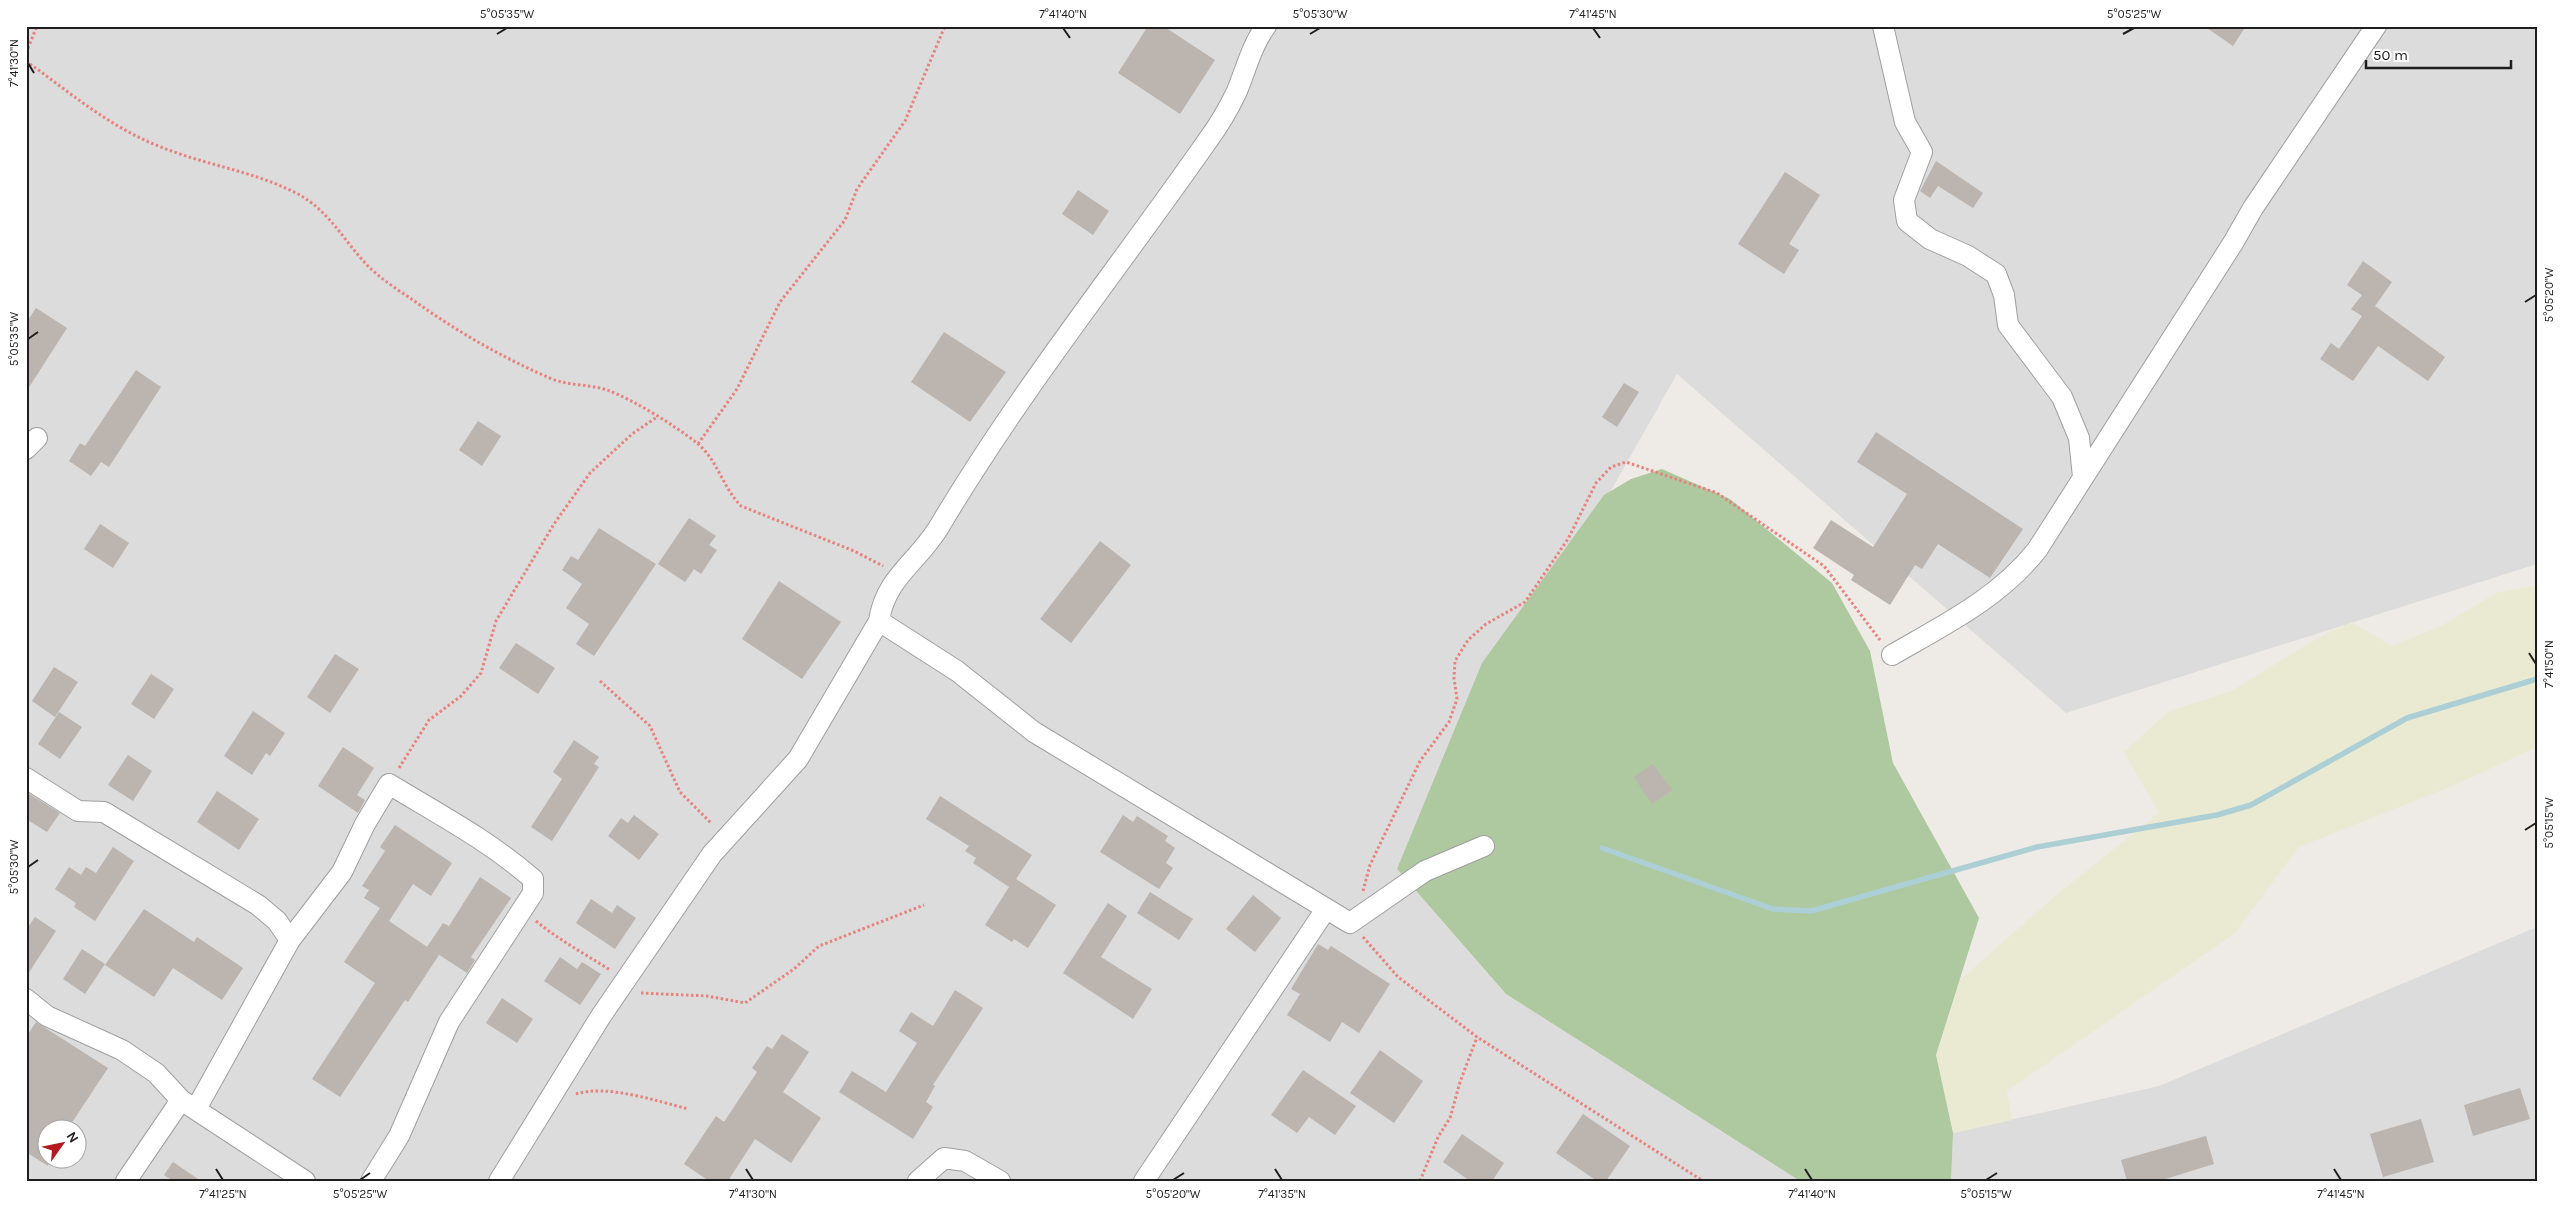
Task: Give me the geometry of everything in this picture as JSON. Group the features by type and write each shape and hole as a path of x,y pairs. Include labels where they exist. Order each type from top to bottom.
{"street":[{"path":"498,1181 602,1016 725,837 798,758 879,621 881,605 899,574 930,542 964,484 1101,287 1151,223 1210,138 1236,93 1257,38 1266,26"},
{"path":"1883,26 1905,122 1922,152 1904,200 1907,221 1930,240 1968,256 1996,274 2004,295 2008,325 2062,396 2079,438 2083,477"},
{"path":"1892,655 1974,607 2022,569 2037,550 2234,243 2253,208 2376,26"},
{"path":"879,621 957,671 1034,732 1350,923 1425,871 1484,846"},
{"path":"26,778 78,811 104,812 258,905 277,921 290,940"},
{"path":"126,1181 189,1105 290,940 342,872 365,824 389,784 473,832 506,856 533,879 533,893 449,1022 399,1136 371,1181"},
{"path":"1144,1181 1326,909"},
{"path":"26,999 46,1016 122,1050 156,1073 189,1105 305,1181"},
{"path":"918,1181 944,1158 966,1161 1000,1181"}],"path":[{"path":"26,53 37,26"},
{"path":"698,444 737,389 780,302 845,220 857,189 905,121 945,26"},
{"path":"26,61 134,136 162,148 230,167 295,193 314,204 328,215 369,266 412,300 462,333 552,378 606,390 657,417 698,444 711,460 735,500 741,506 854,551 899,574"},
{"path":"389,784 429,720 461,696 481,673 496,621 554,524 590,473 632,434 657,417"},
{"path":"1702,1181 1477,1037 1398,977 1350,923 1361,898 1370,865 1420,761 1449,722 1457,699 1454,678 1455,661 1468,640 1486,624 1526,602 1568,539 1596,483 1611,468 1626,462 1717,492 1824,566 1892,655"},
{"path":"600,681 650,726 680,792 725,837"},
{"path":"523,909 558,940 577,949 623,987 707,996 745,1003 794,969 819,946 924,905"},
{"path":"1420,1181 1438,1137 1450,1118 1460,1082 1477,1037"},
{"path":"548,1103 585,1091 622,1094 688,1109"}],"shaded area":[{"path":"26,26 2537,26 2537,564 2066,713 1677,374 1397,869 1506,994 1800,1181 26,1181"},
{"path":"2537,927 2537,1181 1951,1181 1953,1133 2159,1086"}],"green space":[{"path":"1662,469 1730,499 1832,583 1870,651 1893,763 1979,918 1936,1055 1953,1133 1951,1181 1800,1181 1506,994 1397,869 1482,663 1604,495 1631,479"},
{"path":"2537,585 2537,747 2457,784 2299,847 2234,934 2007,1091 2012,1120 1953,1133 1936,1055 1959,981 2055,896 2159,813 2124,752 2169,711 2231,691 2316,639 2352,622 2392,646 2443,625 2496,593"}],"building":[{"path":"1148,26 1163,26 1215,60 1180,114 1118,73"},
{"path":"2204,26 2246,26 2233,46"},
{"path":"1936,161 1983,193 1973,208 1938,186 1930,198 1920,191"},
{"path":"1785,172 1820,195 1789,244 1799,250 1784,274 1738,244"},
{"path":"1078,190 1109,211 1093,235 1062,214"},
{"path":"2363,261 2392,282 2375,306 2445,357 2428,381 2378,346 2353,381 2320,359 2331,343 2339,349 2362,316 2351,309 2362,295 2347,285"},
{"path":"36,308 67,328 26,392 26,323"},
{"path":"944,332 1006,372 970,422 911,382"},
{"path":"136,370 161,387 109,467 101,462 91,476 69,461 80,443 85,446"},
{"path":"1624,383 1639,392 1617,427 1602,417"},
{"path":"478,421 501,436 482,466 459,450"},
{"path":"1876,432 2023,529 1990,578 1938,544 1922,569 1915,565 1890,605 1851,580 1854,575 1813,548 1831,520 1873,547 1907,494 1857,462"},
{"path":"689,518 716,536 709,545 717,550 701,574 694,569 685,582 658,564"},
{"path":"100,524 129,543 113,568 84,549"},
{"path":"599,528 656,564 594,656 576,644 589,624 566,608 582,584 562,570 571,556 578,560"},
{"path":"1100,541 1131,565 1071,643 1040,619"},
{"path":"779,581 841,622 802,679 742,639"},
{"path":"516,643 555,668 538,694 499,668"},
{"path":"335,654 359,669 330,713 307,697"},
{"path":"54,667 78,682 55,717 32,701"},
{"path":"151,674 174,689 154,719 131,704"},
{"path":"253,711 285,733 270,756 266,753 252,775 224,756"},
{"path":"59,712 82,727 60,759 38,744"},
{"path":"574,740 599,757 594,764 599,767 552,841 531,827 562,779 553,772"},
{"path":"343,747 374,768 357,795 365,800 358,813 318,786"},
{"path":"128,755 152,771 133,801 108,785"},
{"path":"1653,764 1672,790 1652,804 1634,777"},
{"path":"217,791 259,819 239,850 197,822"},
{"path":"26,792 60,813 47,832 26,819"},
{"path":"940,796 1032,855 1016,879 1056,905 1028,948 1014,939 1012,942 985,925 1009,887 973,863 976,858 965,851 969,846 926,819"},
{"path":"634,815 659,834 639,860 608,836 621,818 628,823"},
{"path":"1123,815 1133,822 1137,816 1168,836 1165,841 1175,848 1166,863 1173,868 1159,889 1100,852"},
{"path":"395,825 452,863 431,896 413,884 389,921 439,955 408,1002 405,1000 340,1097 312,1079 375,983 344,962 380,908 364,898 369,890 362,886 385,851 380,847"},
{"path":"113,847 134,861 95,921 74,907 76,903 55,889 69,867 81,875 86,867 96,873"},
{"path":"480,877 511,898 471,957 475,960 467,973 427,947 443,923 449,926"},
{"path":"1150,892 1193,919 1179,940 1137,913"},
{"path":"1253,895 1281,918 1255,952 1226,929"},
{"path":"591,899 612,913 617,905 636,918 615,949 576,923"},
{"path":"1108,903 1127,916 1101,957 1152,989 1133,1019 1063,973"},
{"path":"144,909 194,942 197,937 243,968 222,1000 173,968 154,997 105,965"},
{"path":"35,917 56,931 26,977 26,930"},
{"path":"1318,944 1328,950 1331,946 1390,984 1359,1033 1342,1022 1330,1042 1287,1015 1300,994 1291,989"},
{"path":"82,949 105,964 85,994 63,979"},
{"path":"560,957 577,969 582,962 601,974 580,1005 544,981"},
{"path":"955,990 983,1008 933,1085 935,1086 926,1102 933,1107 913,1139 839,1092 852,1071 886,1092 917,1043 899,1031 911,1012 933,1026"},
{"path":"502,998 533,1019 517,1043 486,1023"},
{"path":"36,1022 108,1068 74,1120 38,1120 38,1160 26,1152 26,1037"},
{"path":"782,1034 809,1052 783,1092 821,1118 791,1163 755,1139 728,1181 709,1181 684,1164 716,1116 724,1122 757,1072 752,1068 767,1046 772,1049"},
{"path":"1380,1050 1423,1081 1394,1123 1350,1093"},
{"path":"1303,1070 1356,1106 1335,1135 1309,1117 1297,1133 1271,1115"},
{"path":"2520,1088 2530,1119 2473,1136 2464,1105"},
{"path":"1583,1114 1630,1146 1606,1181 1597,1181 1556,1153"},
{"path":"2421,1119 2434,1162 2383,1177 2370,1134"},
{"path":"1462,1134 1504,1163 1492,1181 1470,1181 1443,1162"},
{"path":"2206,1136 2214,1164 2159,1181 2127,1181 2121,1160"},
{"path":"173,1162 201,1181 173,1181 164,1175"}],"waterway":[{"path":"1602,848 1773,909 1811,911 2037,847 2217,815 2251,805 2407,718 2537,679"}]}
